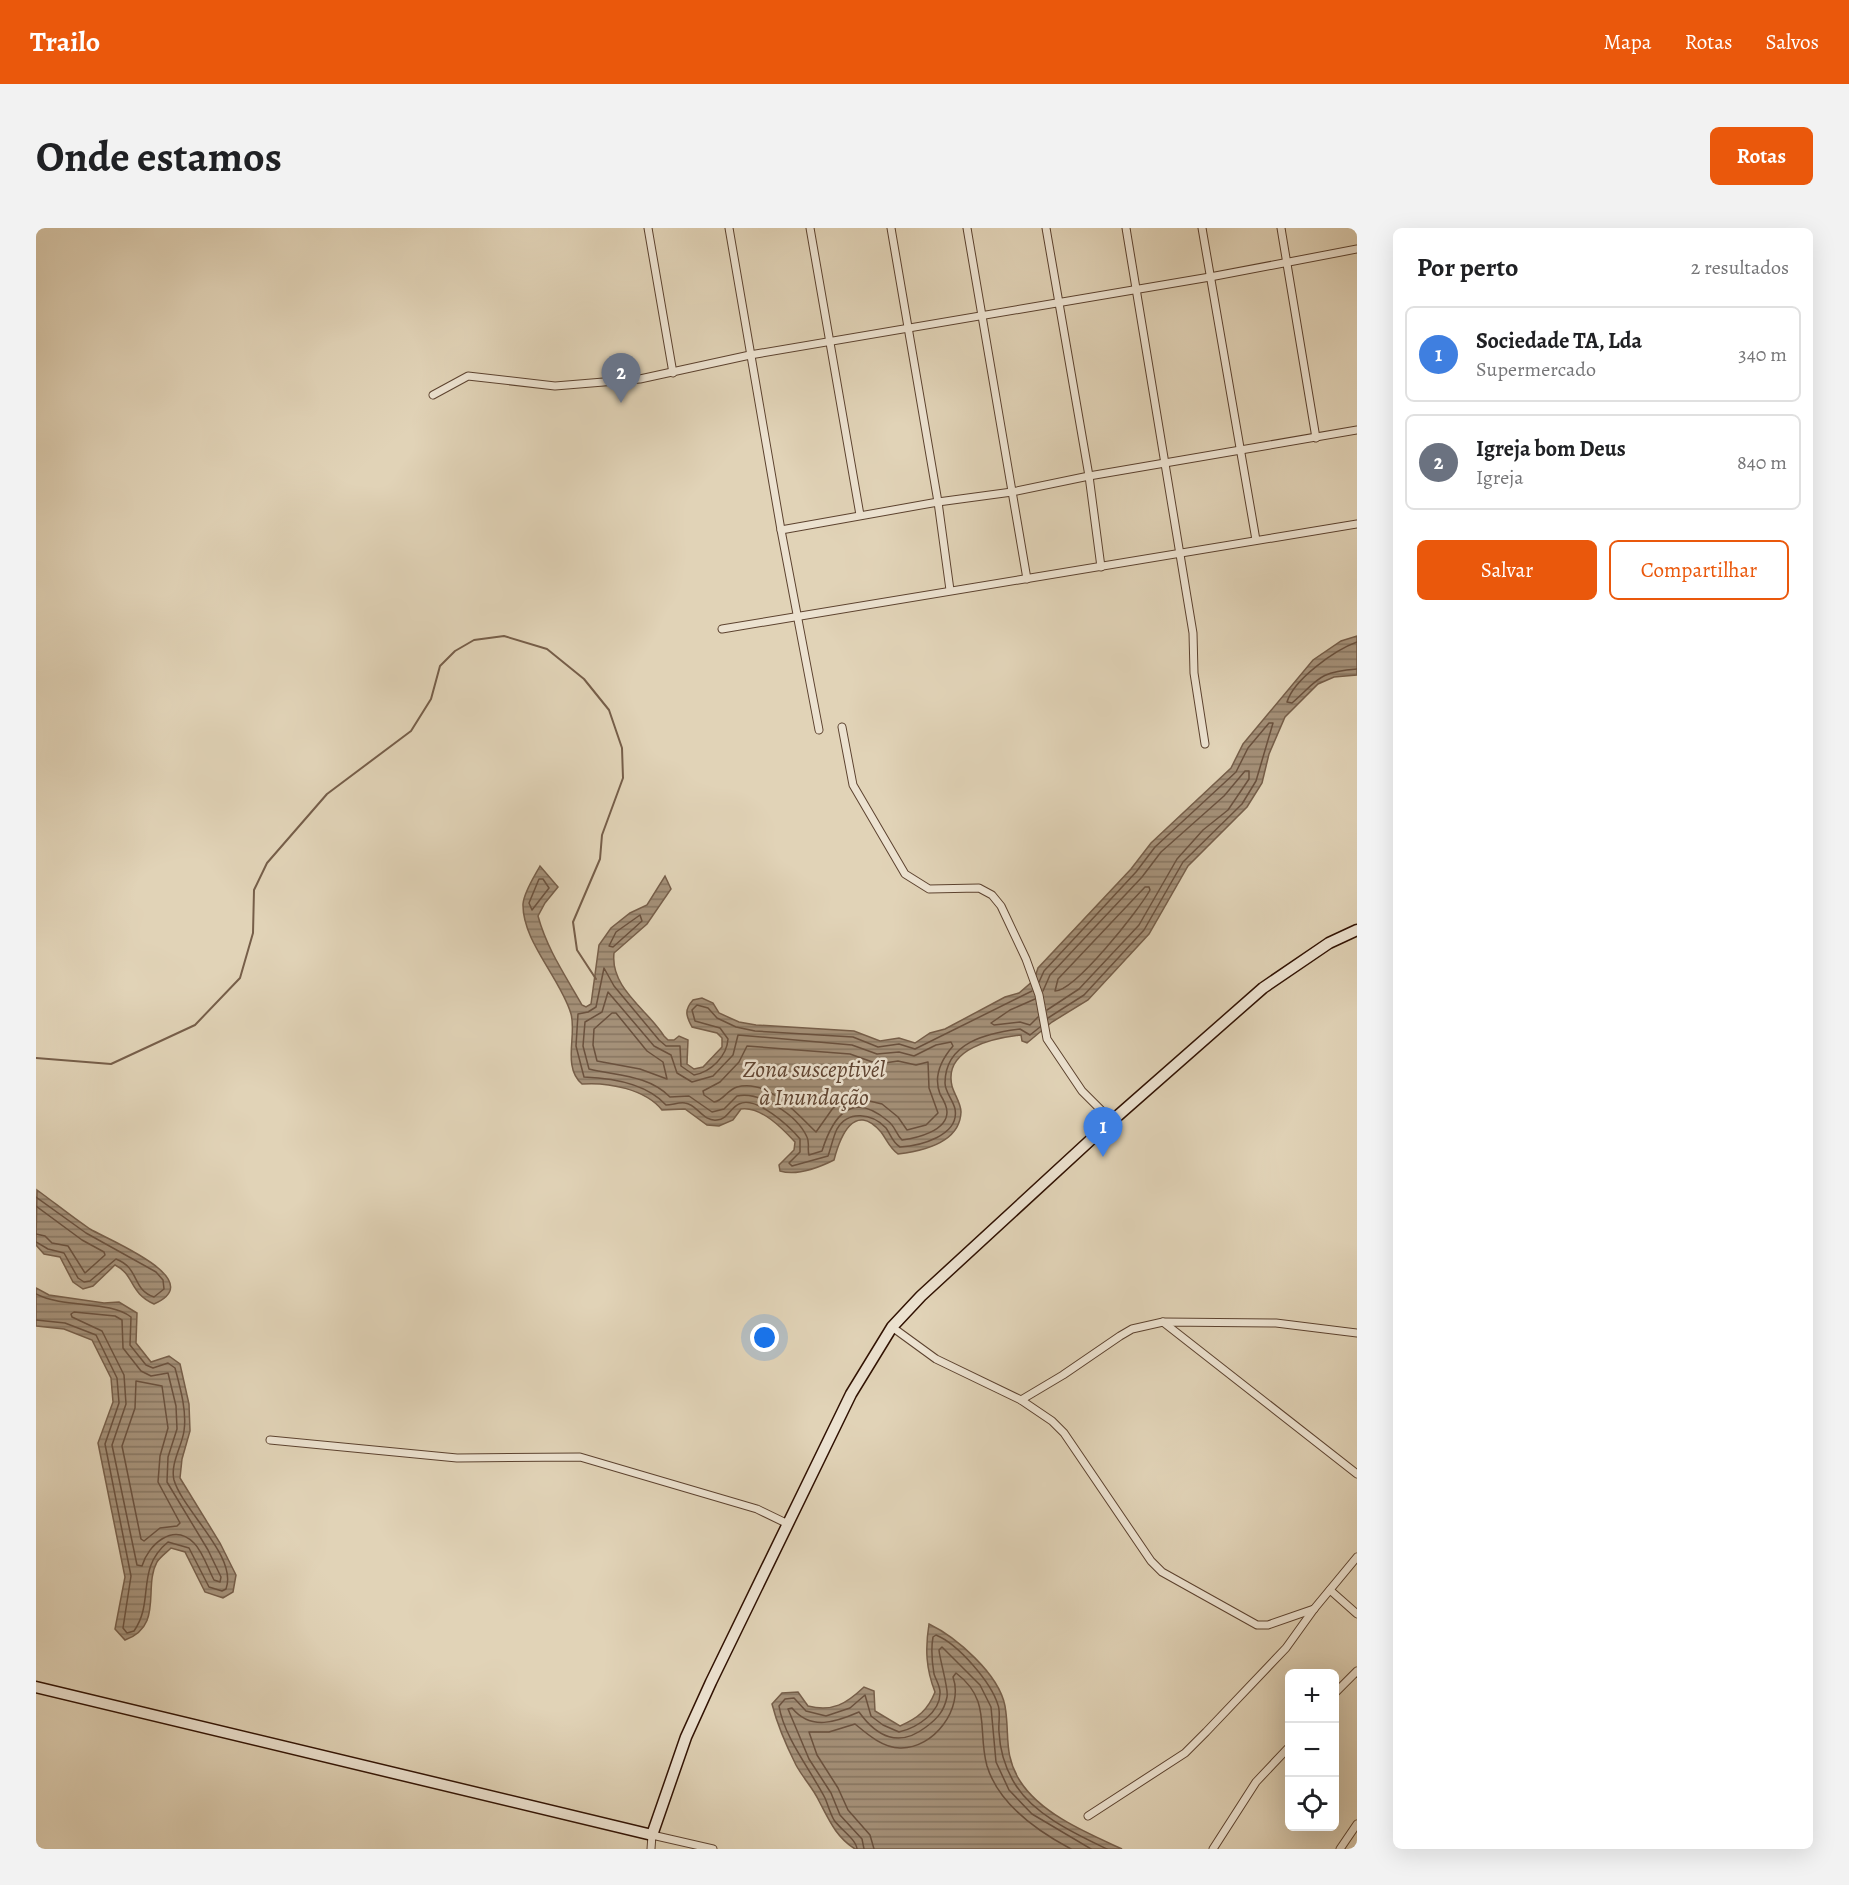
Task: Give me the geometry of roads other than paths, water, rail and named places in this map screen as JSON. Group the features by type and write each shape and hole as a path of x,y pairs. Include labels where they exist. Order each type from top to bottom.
{"main road":[{"path":"36,1687 652,1835 686,1737 851,1394 892,1327 921,1296 1112,1121 1263,988 1329,943 1357,930"}],"street":[{"path":"648,228 673,373"},
{"path":"729,228 781,530 819,730"},
{"path":"810,228 828,343 860,515"},
{"path":"891,228 906,327 938,502 950,590"},
{"path":"967,228 1027,579"},
{"path":"1046,228 1089,476 1101,567"},
{"path":"1126,228 1166,464 1178,556 1195,648 1194,673 1205,744"},
{"path":"1202,228 1256,540"},
{"path":"1281,228 1316,438"},
{"path":"433,395 468,376 568,386 640,379 750,355 1210,277 1357,249"},
{"path":"781,530 938,502 1012,492 1089,476 1357,430"},
{"path":"722,630 797,619 950,590 1178,556 1256,540 1357,524"},
{"path":"842,727 853,785 905,874 929,889 980,888 1001,906 1026,958 1039,995 1047,1039 1082,1091 1112,1121"},
{"path":"1021,1400 1126,1332 1163,1322 1276,1323 1357,1333"},
{"path":"1163,1322 1357,1474"},
{"path":"892,1327 936,1359 1021,1400 1052,1421 1064,1433 1151,1561 1162,1572 1257,1625 1268,1625 1314,1609"},
{"path":"270,1440 457,1458 580,1457 757,1509 788,1524"},
{"path":"1088,1816 1185,1753 1286,1648 1314,1609 1357,1557"},
{"path":"1330,1590 1357,1614"},
{"path":"1339,1690 1357,1671"},
{"path":"1213,1849 1256,1782 1285,1751"},
{"path":"1340,1849 1357,1824"},
{"path":"651,1849 652,1835 713,1849"}],"water":[{"name":"Zona susceptivél à Inundação","path":"1357,636 1357,675 1334,677 1318,684 1285,717 1269,754 1262,783 1247,807 1188,866 1149,934 1088,1000 1052,1022 1027,1043 1022,1041 1021,1035 985,1042 973,1047 955,1062 951,1073 952,1086 961,1109 959,1123 947,1138 938,1144 918,1151 898,1154 871,1123 863,1120 856,1121 844,1133 834,1160 793,1173 780,1171 779,1165 794,1150 795,1142 771,1120 756,1111 741,1109 733,1120 719,1126 707,1125 685,1109 662,1110 636,1092 603,1084 582,1084 576,1077 571,1060 571,1014 559,987 535,946 524,918 524,899 540,866 558,887 538,916 551,951 582,1005 586,1007 591,1004 599,945 611,928 630,913 647,905 665,876 671,889 647,924 614,953 614,966 631,998 668,1040 674,1040 679,1036 688,1040 687,1064 694,1069 703,1067 722,1047 722,1038 717,1033 692,1027 688,1020 687,1010 690,1004 693,1000 702,998 713,1003 719,1013 739,1022 854,1031 880,1041 899,1038 915,1043 930,1033 945,1029 1005,997 1019,993 1034,980 1038,968 1131,869 1151,843 1231,768 1243,744 1313,660 1341,641"},
{"path":"37,1190 90,1229 150,1262 163,1273 170,1284 168,1294 154,1304 146,1300 126,1274 115,1265 93,1286 83,1289 73,1282 60,1257 44,1254 36,1245"},
{"path":"36,1288 49,1295 104,1303 119,1302 137,1313 136,1343 151,1362 169,1356 180,1364 189,1404 190,1431 182,1459 180,1478 220,1543 236,1575 233,1592 223,1598 205,1592 185,1552 171,1548 158,1560 153,1572 149,1616 137,1634 125,1640 115,1629 125,1577 98,1443 113,1402 111,1378 92,1340 64,1329 36,1326"},
{"path":"929,1624 963,1647 985,1669 994,1682 1005,1706 1011,1762 1029,1793 1052,1813 1122,1849 855,1849 838,1834 796,1765 782,1735 772,1704 782,1693 798,1692 808,1706 832,1707 845,1702 864,1687 874,1691 875,1711 900,1726 906,1723 926,1709 935,1692 927,1659"}],"waterway":[{"path":"36,1058 111,1064 195,1025 240,978 253,933 254,890 267,863 327,794 411,731 431,699 440,666 455,651 474,640 504,636 547,649 584,679 609,710 622,748 623,778 602,835 600,859 573,922 577,950 596,979"}],"place":[{"name":"Igreja bom Deus","path":"621,403"},
{"name":"Sociedade TA, Lda","path":"1103,1157"}]}
